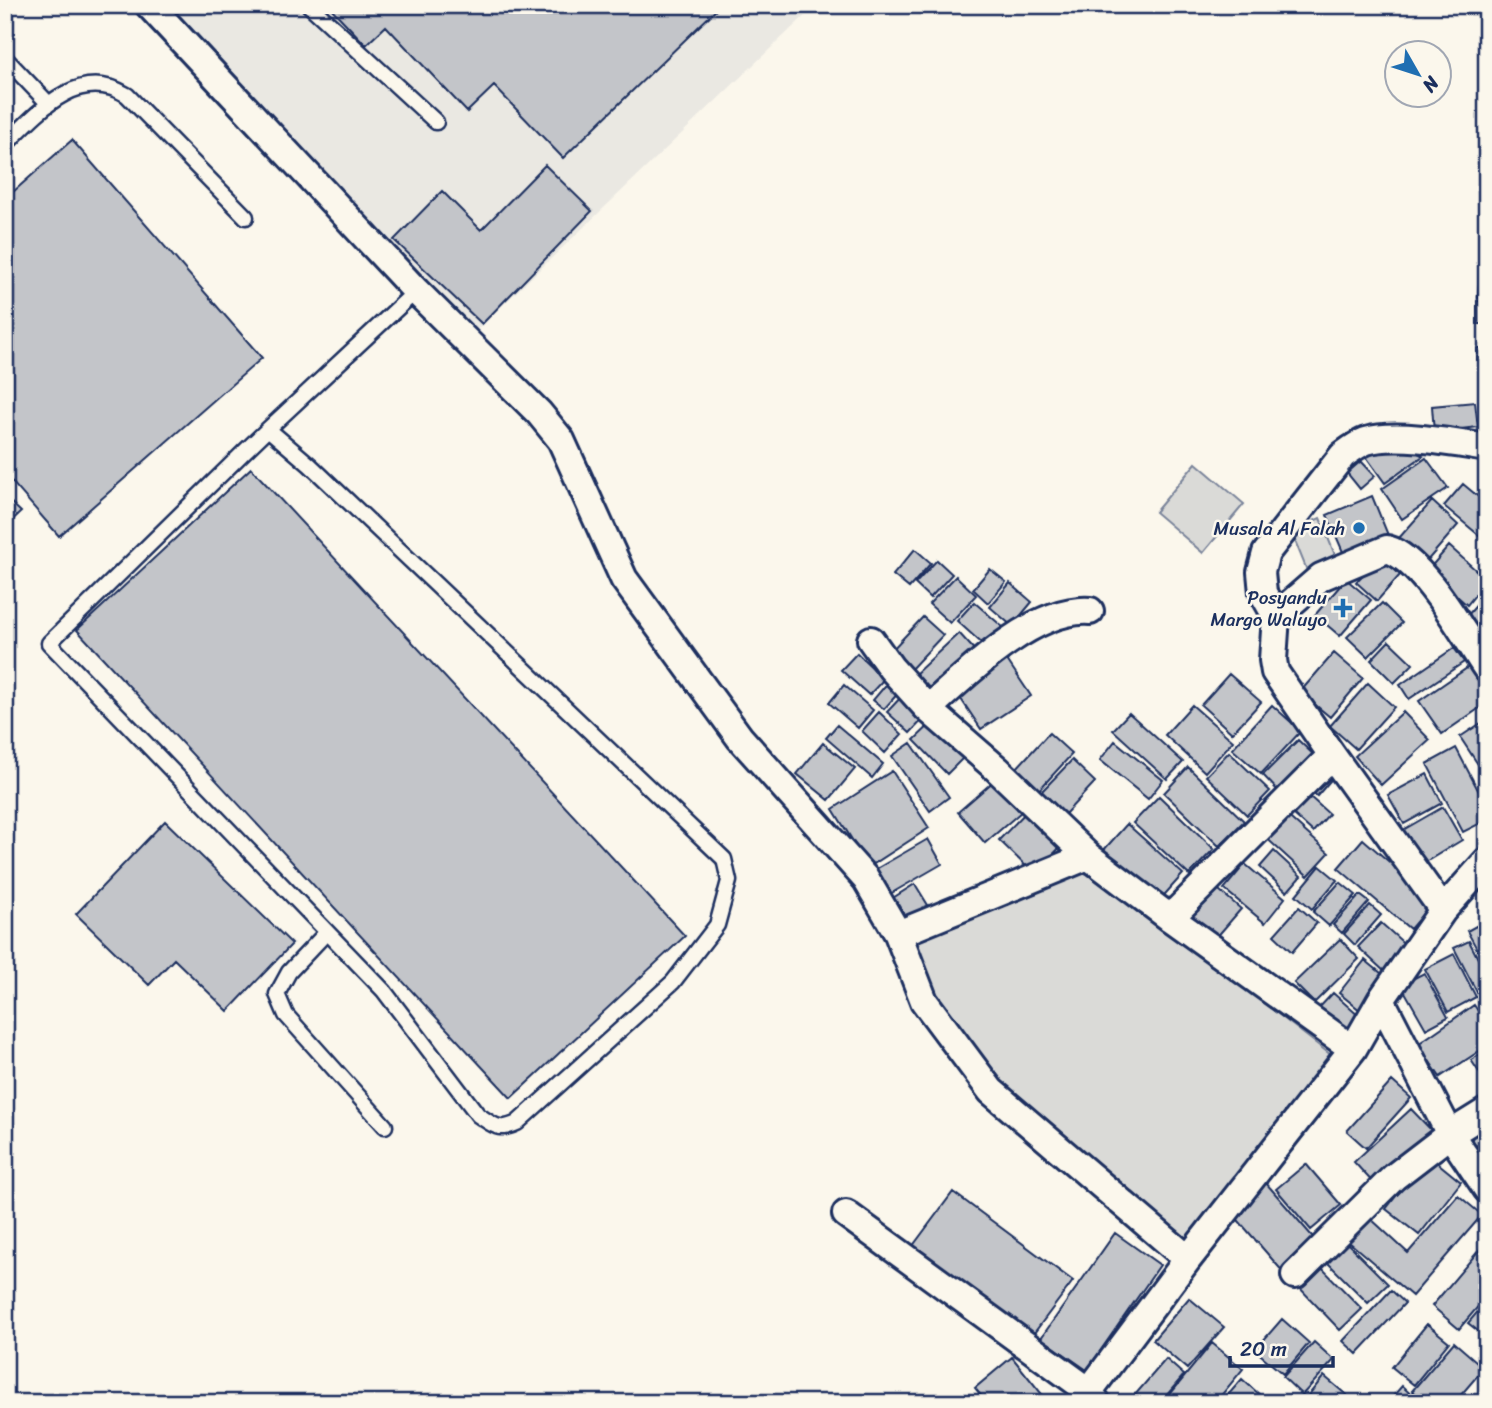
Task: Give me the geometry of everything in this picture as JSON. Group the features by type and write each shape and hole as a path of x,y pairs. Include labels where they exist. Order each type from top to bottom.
{"street":[{"path":"149,5 416,291 539,414 561,440 624,579 740,738 866,878 898,934 924,1001 991,1091 1188,1259"},
{"path":"1443,910 1275,672 1273,660 1276,615 1263,593 1261,572 1266,553 1343,455 1367,441 1434,439 1487,448"},
{"path":"1276,615 1321,577 1387,549 1395,552 1423,575 1487,669"},
{"path":"928,709 982,659 1030,627 1074,611 1090,611"},
{"path":"871,640 891,668 928,709 997,769 1088,856 1353,1049"},
{"path":"1170,918 1332,755"},
{"path":"898,934 1088,856"},
{"path":"846,1214 1093,1397 1188,1259 1353,1049 1381,1000 1443,910 1487,861"},
{"path":"1381,1000 1450,1134 1487,1189"},
{"path":"1295,1275 1394,1177 1450,1134 1487,1111"}],"lane":[{"path":"309,5 436,122"},
{"path":"5,58 47,102"},
{"path":"5,145 47,102 92,83 116,88 127,95 246,217"},
{"path":"268,429 310,465 724,859 729,881 717,925 673,982 517,1123 505,1129 497,1128 478,1115 384,991 49,643 268,429 416,291"},
{"path":"326,933 289,972 277,994 286,1015 385,1126"}],"shaded area":[{"path":"165,5 816,5 468,338"},
{"path":"1196,463 1244,504 1203,553 1155,512"},
{"path":"1320,518 1337,560 1308,573 1291,531"},
{"path":"1092,870 1331,1055 1187,1248 994,1085 932,1000 908,937"}],"building":[{"path":"328,5 721,5 563,158 494,86 467,112 386,26 366,45"},
{"path":"72,140 262,358 59,536 5,474 5,199"},
{"path":"545,165 592,211 482,324 394,240 442,191 481,230"},
{"path":"1480,269 1487,269 1487,299 1478,298"},
{"path":"1477,301 1487,301 1487,324 1477,324"},
{"path":"1477,348 1487,348 1487,360 1477,360"},
{"path":"1475,402 1478,427 1434,432 1432,406"},
{"path":"1409,448 1423,456 1385,483 1362,451"},
{"path":"1426,458 1448,488 1402,519 1382,489"},
{"path":"1361,461 1375,476 1360,489 1347,473"},
{"path":"251,468 685,936 511,1098 77,630"},
{"path":"1463,484 1487,504 1487,542 1444,506"},
{"name":"Musala Al Falah","path":"1372,496 1390,540 1346,559 1327,515"},
{"path":"5,497 21,512 5,527"},
{"path":"1432,501 1458,525 1426,562 1399,538"},
{"path":"1449,546 1487,580 1467,605 1428,570"},
{"path":"915,549 931,563 909,588 893,575"},
{"path":"1381,556 1400,575 1377,601 1356,582"},
{"path":"937,560 952,574 930,598 915,584"},
{"path":"990,569 1006,582 988,603 973,589"},
{"path":"956,576 976,595 950,623 929,604"},
{"name":"Posyandu Margo Waluyo","path":"1346,579 1371,600 1340,636 1315,615"},
{"path":"1010,583 1032,602 1012,626 990,607"},
{"path":"1487,593 1487,645 1461,623"},
{"path":"974,602 1004,628 986,647 957,621"},
{"path":"1382,603 1402,623 1368,657 1347,637"},
{"path":"923,617 943,635 909,671 890,652"},
{"path":"959,633 978,654 935,696 914,675"},
{"path":"1389,641 1413,664 1394,683 1371,660"},
{"path":"1454,648 1464,662 1409,699 1400,685"},
{"path":"857,653 884,679 869,695 841,670"},
{"path":"1334,653 1363,678 1330,717 1300,692"},
{"path":"1005,657 1031,696 981,729 955,690"},
{"path":"1473,664 1487,684 1487,703 1442,734 1419,701"},
{"path":"1229,674 1261,702 1232,733 1201,705"},
{"path":"890,680 901,690 884,709 873,700"},
{"path":"1368,683 1394,707 1356,749 1330,726"},
{"path":"844,685 873,710 858,728 829,703"},
{"path":"904,694 927,715 910,733 887,712"},
{"path":"1192,705 1233,741 1205,772 1165,735"},
{"path":"1272,705 1301,731 1261,774 1232,749"},
{"path":"879,712 902,734 885,753 862,731"},
{"path":"1403,712 1430,740 1381,785 1355,756"},
{"path":"1129,713 1183,762 1167,779 1113,730"},
{"path":"1487,719 1487,778 1460,737"},
{"path":"935,720 968,753 947,774 914,740"},
{"path":"837,725 883,764 872,778 826,738"},
{"path":"1049,733 1072,754 1038,791 1015,770"},
{"path":"1298,740 1317,758 1281,794 1263,775"},
{"path":"1115,741 1163,780 1148,799 1100,760"},
{"path":"823,743 855,769 829,800 797,774"},
{"path":"911,743 949,797 930,811 892,756"},
{"path":"1456,748 1487,807 1487,820 1463,832 1427,764"},
{"path":"1229,752 1270,791 1247,815 1206,776"},
{"path":"1072,760 1095,782 1065,814 1041,792"},
{"path":"1323,765 1335,775 1317,796 1306,787"},
{"path":"1188,767 1244,821 1219,846 1164,793"},
{"path":"892,771 929,828 869,867 833,809"},
{"path":"1427,774 1442,803 1404,824 1388,795"},
{"path":"995,780 1021,812 985,843 958,812"},
{"path":"1299,787 1329,814 1313,832 1283,805"},
{"path":"1159,796 1214,849 1189,875 1133,823"},
{"path":"1031,807 1066,841 1034,874 999,840"},
{"path":"1443,807 1462,840 1422,864 1403,830"},
{"path":"1282,811 1329,853 1308,876 1262,834"},
{"path":"165,821 292,944 228,1011 174,959 149,985 76,914"},
{"path":"1127,824 1183,874 1158,902 1102,852"},
{"path":"928,839 942,864 890,894 876,869"},
{"path":"1363,839 1434,901 1410,929 1338,868"},
{"path":"1274,851 1301,876 1287,892 1260,867"},
{"path":"1245,864 1285,898 1265,923 1224,889"},
{"path":"1320,866 1337,880 1312,909 1296,895"},
{"path":"1340,882 1356,895 1329,926 1313,912"},
{"path":"915,884 934,915 906,931 888,901"},
{"path":"1212,884 1241,909 1215,939 1186,913"},
{"path":"1360,895 1369,902 1342,933 1333,925"},
{"path":"1370,905 1381,915 1355,945 1344,934"},
{"path":"1299,907 1317,923 1292,952 1274,935"},
{"path":"1487,920 1487,967 1467,931"},
{"path":"1381,923 1408,947 1385,972 1358,947"},
{"path":"1340,939 1359,959 1314,1003 1294,983"},
{"path":"1469,941 1487,976 1487,1000 1482,1002 1454,948"},
{"path":"1454,954 1476,997 1448,1012 1425,969"},
{"path":"1365,960 1387,978 1361,1011 1339,993"},
{"path":"1424,973 1448,1017 1426,1029 1401,985"},
{"path":"1333,993 1360,1017 1343,1035 1317,1010"},
{"path":"1474,1005 1487,1024 1487,1046 1440,1077 1418,1044"},
{"path":"1487,1050 1487,1084 1471,1060"},
{"path":"1392,1081 1411,1098 1366,1148 1347,1131"},
{"path":"1411,1109 1434,1133 1376,1186 1354,1162"},
{"path":"1487,1119 1487,1153 1483,1156 1468,1132"},
{"path":"1428,1155 1461,1182 1419,1235 1386,1209"},
{"path":"1306,1164 1341,1205 1311,1230 1276,1189"},
{"path":"1266,1183 1318,1243 1284,1273 1232,1213"},
{"path":"953,1192 1073,1281 1031,1337 912,1247"},
{"path":"1458,1195 1482,1215 1412,1296 1349,1242 1370,1218 1408,1253"},
{"path":"1115,1233 1160,1265 1087,1370 1041,1338"},
{"path":"1341,1237 1388,1284 1368,1303 1322,1257"},
{"path":"1480,1249 1487,1255 1487,1296 1459,1329 1432,1306"},
{"path":"1315,1261 1362,1309 1340,1330 1294,1282"},
{"path":"1391,1290 1405,1303 1357,1354 1343,1341"},
{"path":"1189,1298 1224,1327 1187,1369 1153,1340"},
{"path":"1487,1301 1487,1338 1468,1323"},
{"path":"1282,1319 1309,1343 1283,1374 1255,1350"},
{"path":"1427,1324 1449,1342 1414,1385 1392,1367"},
{"path":"1314,1342 1334,1360 1302,1395 1283,1377"},
{"path":"1454,1342 1484,1368 1454,1403 1426,1403 1412,1391"},
{"path":"1212,1343 1243,1369 1215,1403 1163,1403"},
{"path":"1012,1357 1049,1403 987,1403 975,1388"},
{"path":"1166,1359 1184,1375 1160,1403 1128,1403"},
{"path":"1324,1376 1356,1403 1302,1403"},
{"path":"1242,1379 1269,1403 1221,1403"},
{"path":"1402,1386 1420,1403 1387,1403"}],"place":[{"name":"Musala Al Falah","path":"1359,528"},
{"name":"Posyandu Margo Waluyo","path":"1343,608"}]}
